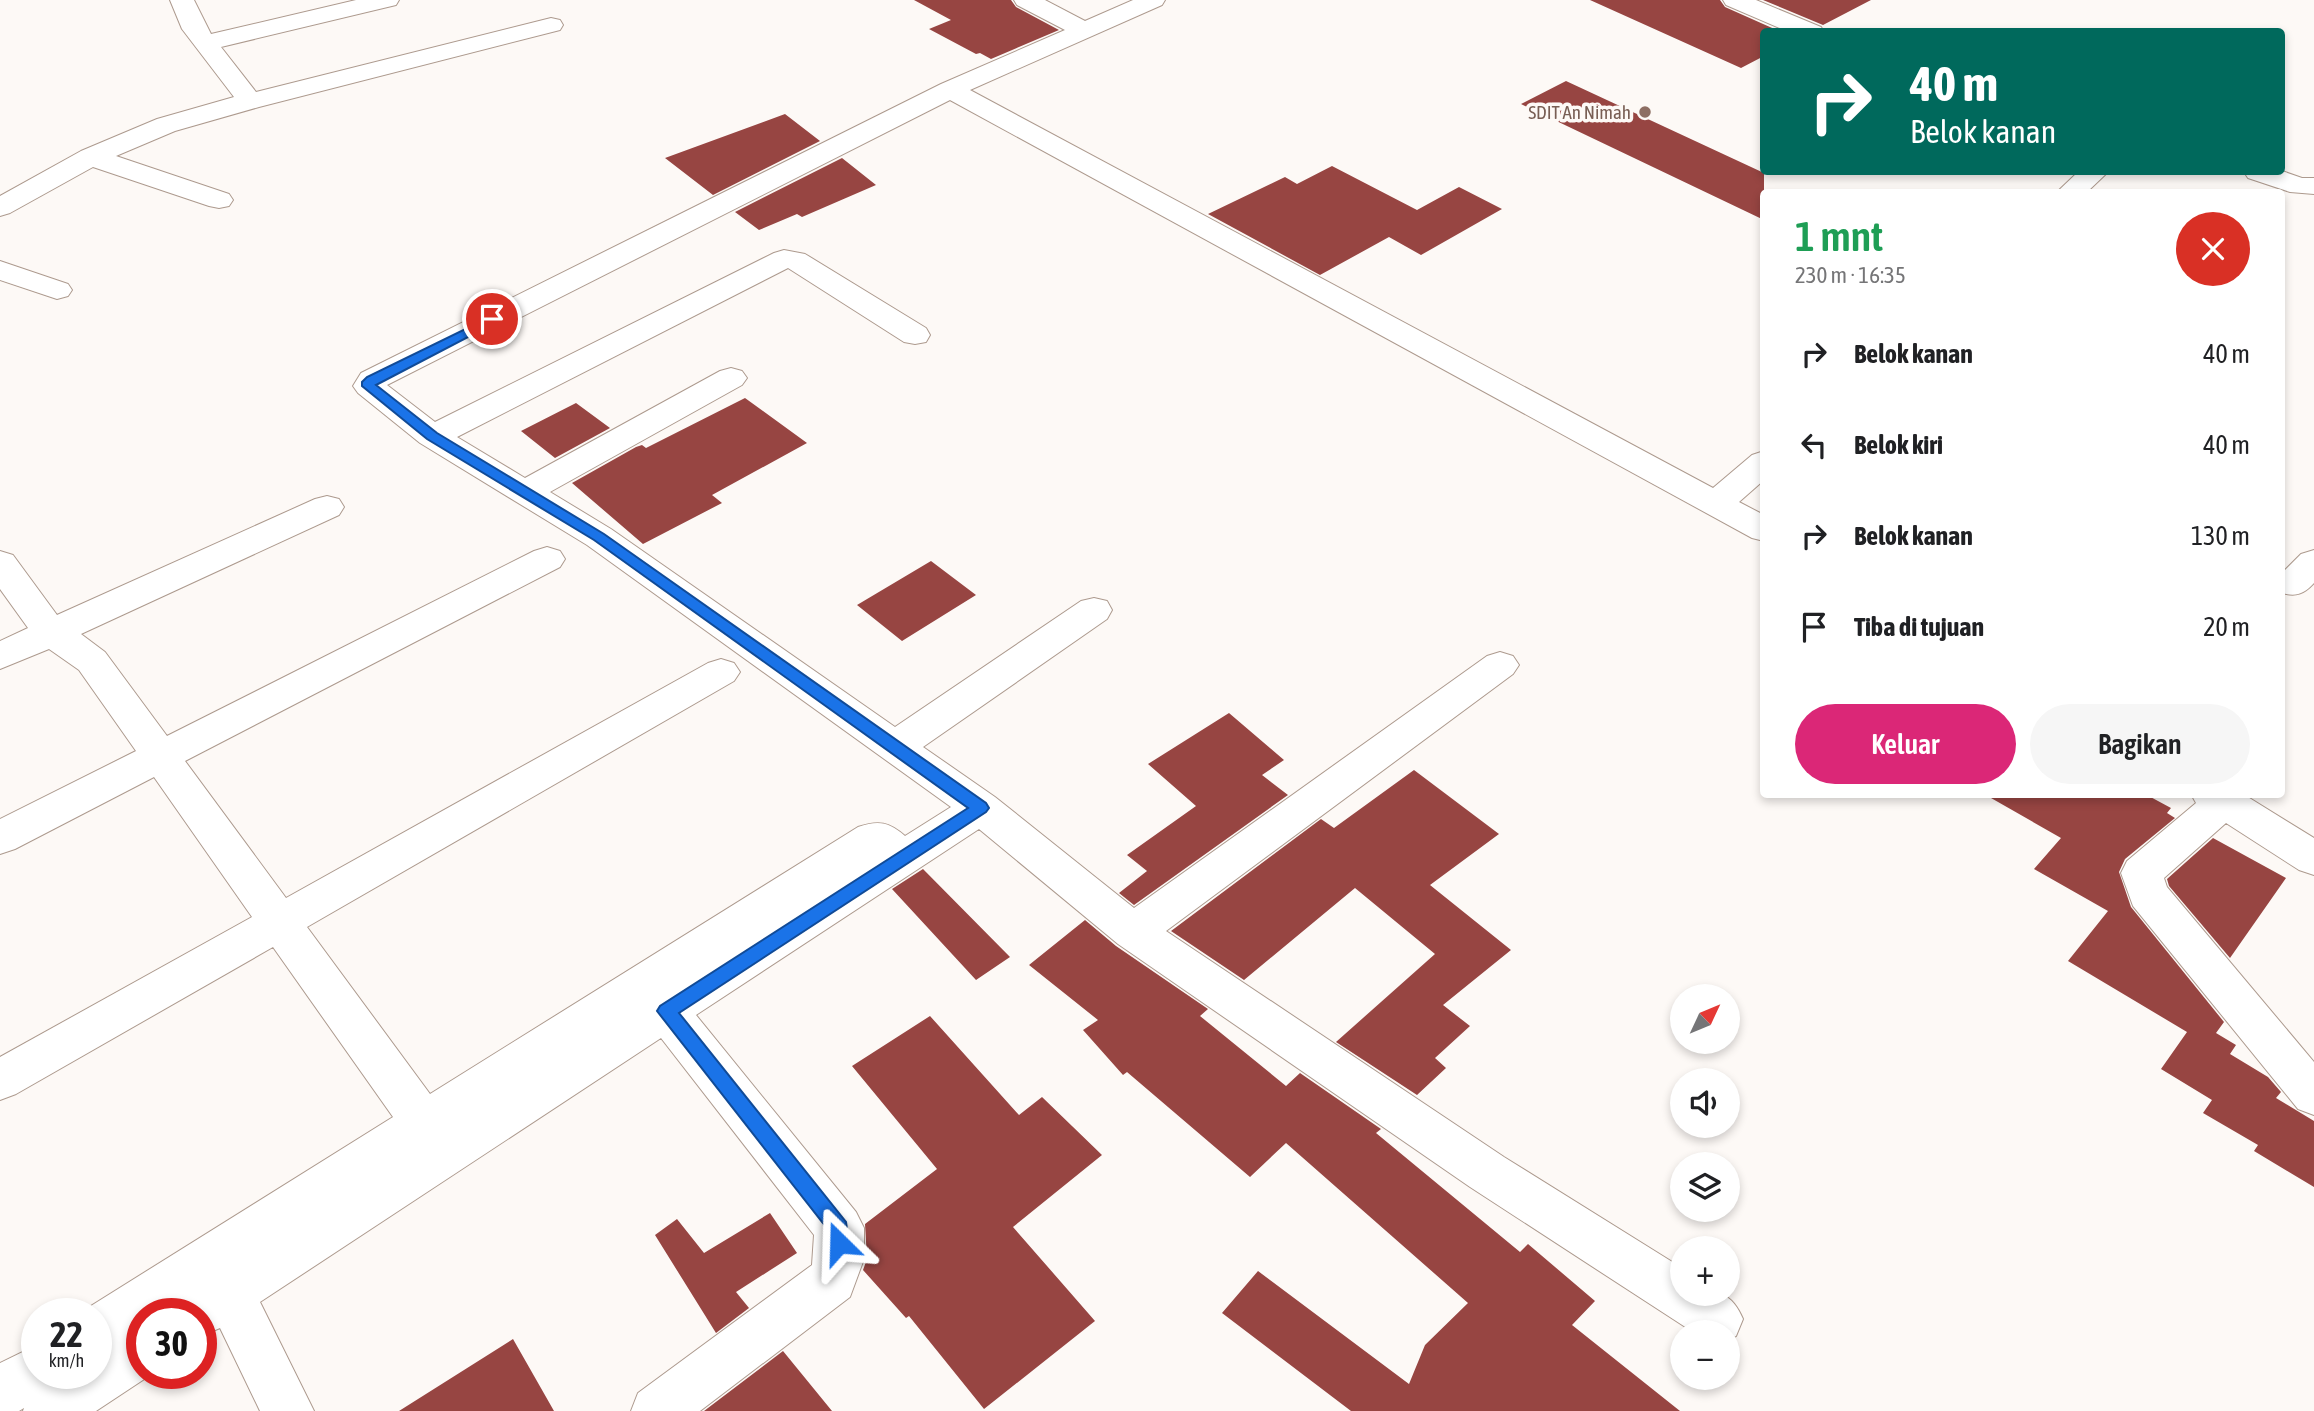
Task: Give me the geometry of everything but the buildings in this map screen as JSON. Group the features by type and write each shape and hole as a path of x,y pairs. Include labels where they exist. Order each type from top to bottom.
{"street":[{"path":"182,0 194,29 250,101"},
{"path":"205,43 387,0"},
{"path":"1026,0 1084,30"},
{"path":"1153,0 950,90 369,382 369,386 432,436 599,537 981,808 1133,932 1487,1172 1718,1319"},
{"path":"1735,0 1802,28"},
{"path":"0,207 91,157 166,125 250,101 551,25"},
{"path":"950,90 1760,528"},
{"path":"91,157 219,200"},
{"path":"2074,189 2091,175"},
{"path":"2267,175 2300,186 2314,186"},
{"path":"432,436 784,259 795,260 915,335"},
{"path":"0,270 57,290"},
{"path":"525,492 731,378"},
{"path":"1717,503 1760,465"},
{"path":"0,656 327,507"},
{"path":"0,838 547,559"},
{"path":"0,563 50,632 92,661 423,1122"},
{"path":"894,747 1094,610"},
{"path":"1133,932 1500,665"},
{"path":"0,1080 721,672"},
{"path":"2314,859 2217,798 2143,873 2148,894 2314,1095"},
{"path":"217,1301 981,808"},
{"path":"112,1321 873,838 879,837 902,859"},
{"path":"657,1411 832,1280 839,1259 839,1228 666,1011"},
{"path":"217,1310 288,1411"},
{"path":"50,1411 126,1361"},
{"path":"0,1394 21,1380"}],"place":[{"name":"SDIT An Nimah","path":"1645,112"}],"route":[{"path":"492,319 372,380 369,386 432,436 599,537 981,808 666,1011 839,1228 839,1243"}]}
